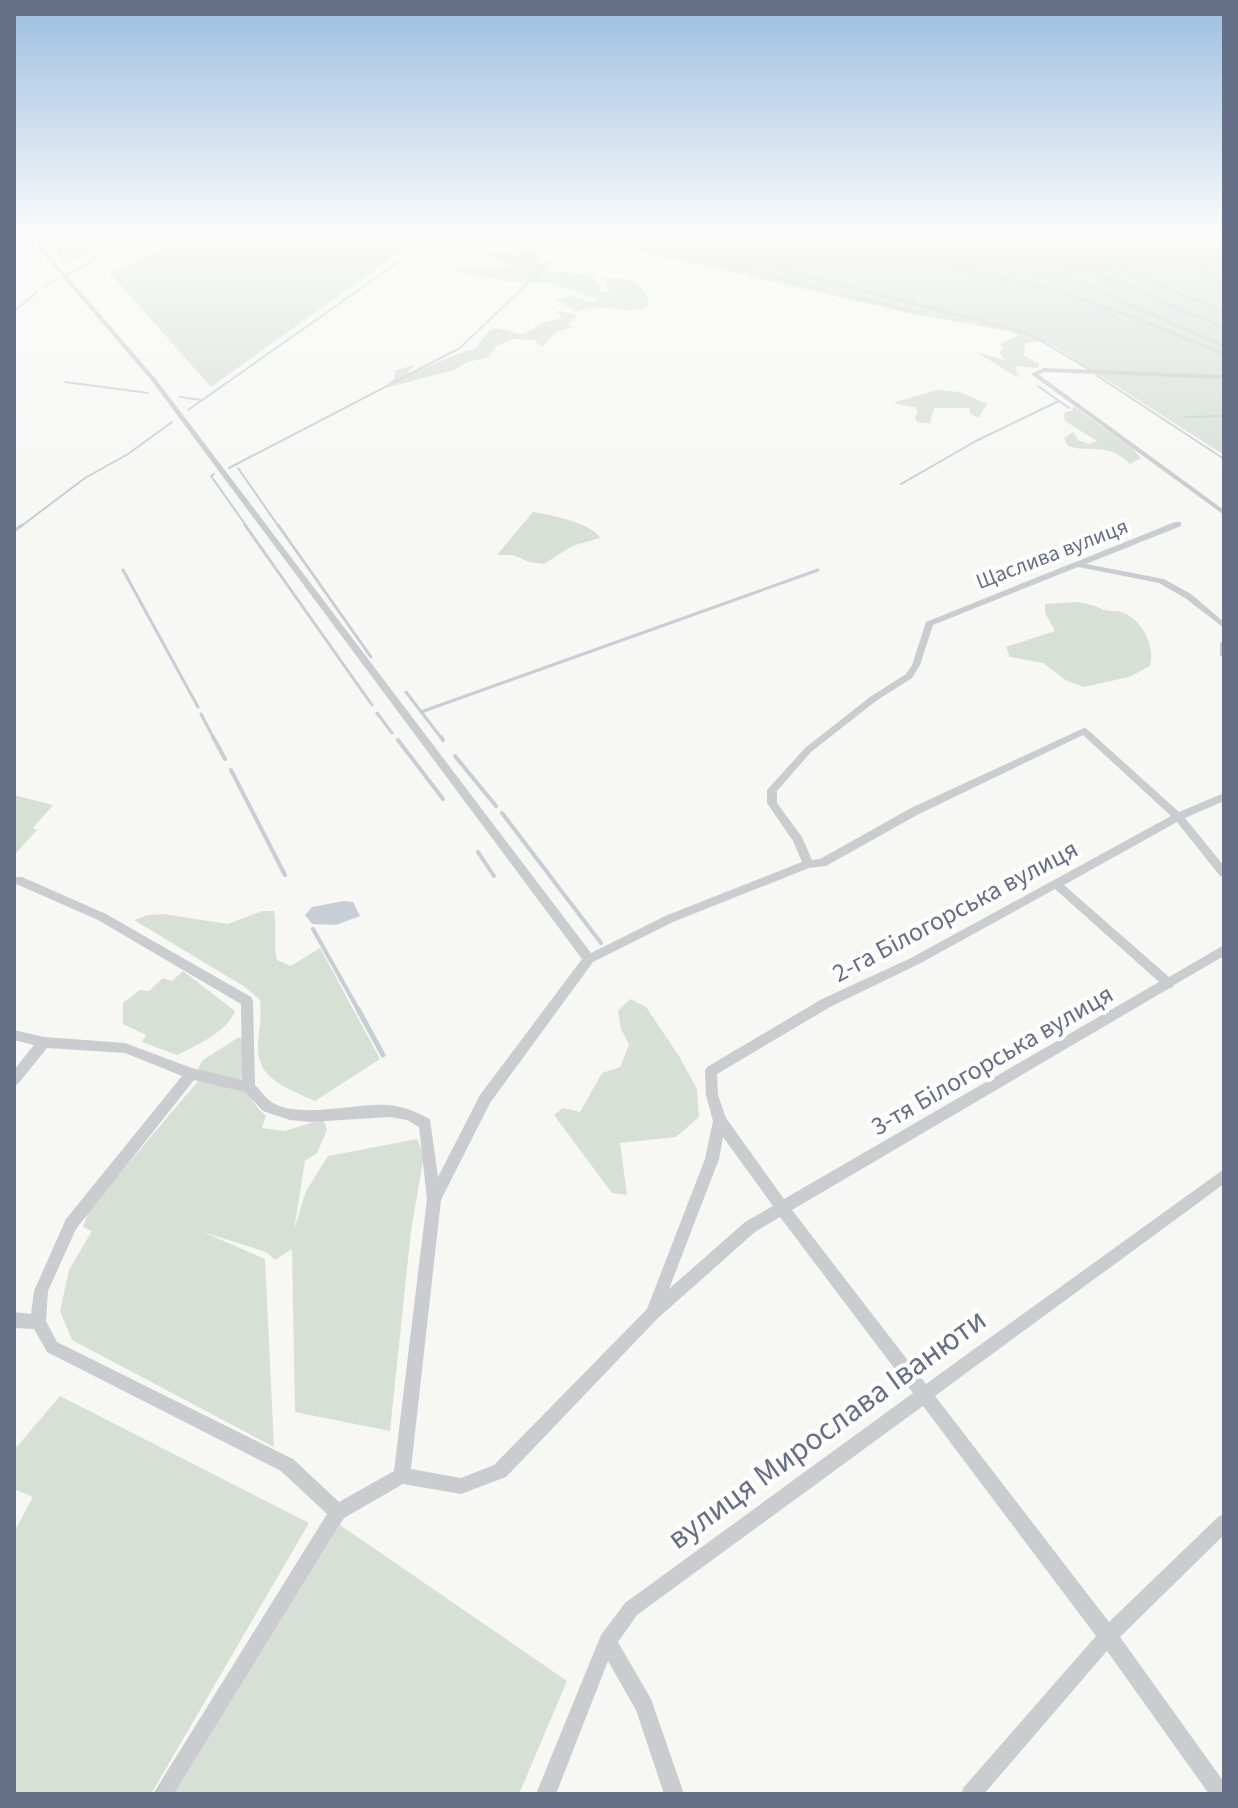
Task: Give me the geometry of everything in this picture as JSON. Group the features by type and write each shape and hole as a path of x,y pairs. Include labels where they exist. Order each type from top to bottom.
{"street":[{"path":"99,315 153,379 589,959"},
{"path":"1224,377 1044,370 1037,371 1034,376 1224,513"},
{"name":"Щаслива вулиця","path":"808,864 798,840 772,803 772,790 808,750 873,699 909,676 916,665 929,624 1178,524"},
{"path":"1073,566 1112,570 1161,581 1188,596 1224,626"},
{"path":"1224,643 1224,655"},
{"path":"434,1199 485,1099 589,959 669,919 808,864 822,863 915,811 1084,731 1178,817 1224,873"},
{"name":"2-га Білогорська вулиця","path":"720,1121 712,1095 711,1071 826,1003 915,961 1178,817 1224,797"},
{"path":"18,880 102,917 247,1001 249,1087"},
{"path":"1057,885 1169,984"},
{"name":"3-тя Білогорська вулиця","path":"402,1476 461,1486 500,1471 652,1314 750,1227 1224,950"},
{"path":"14,1035 44,1042 125,1048 191,1074 249,1087 270,1108 312,1117 386,1111 412,1114 425,1123 434,1199 402,1476 338,1512 163,1794"},
{"path":"14,1080 44,1042"},
{"path":"191,1074 71,1224 41,1291 38,1322 52,1347 287,1465 338,1512"},
{"path":"720,1121 783,1209 1108,1636 1221,1794"},
{"path":"652,1314 712,1159 720,1121"},
{"name":"вулиця Мирослава Іванюти","path":"546,1794 607,1641 631,1609 1224,1176"},
{"path":"14,1320 38,1322"},
{"path":"971,1794 1108,1636 1224,1523"},
{"path":"607,1641 644,1706 674,1794"}],"shaded area":[{"path":"148,315 311,315 211,387"},
{"path":"560,315 577,317 568,323 572,327 556,332 542,347 534,340 513,339 498,345 487,358 467,362 455,370 384,388 394,379 396,370 415,365 407,373 416,371 475,349 495,328 522,334 545,322 562,318"},
{"path":"921,315 1224,315 1224,455 1054,346 1037,341 1025,344 1024,355 1039,364 1038,368 1016,366 1017,374 1022,377 1015,376 976,352 1005,360 1000,353 1003,347 1000,344 1018,336 1013,332"},
{"path":"937,390 960,392 987,404 978,418 970,413 969,408 934,408 930,423 917,422 915,407 893,403"},
{"path":"1073,406 1132,448 1141,458 1130,464 1107,450 1068,446 1064,438 1073,432 1078,440 1089,444 1097,441 1065,421 1064,413 1073,410"},
{"path":"533,512 580,524 600,538 572,546 544,564 513,555 497,555"},
{"path":"1077,602 1121,612 1135,620 1149,642 1150,666 1129,677 1084,687 1067,681 1043,663 1010,657 1006,647 1055,631 1045,613 1045,604"},
{"path":"14,795 53,805 33,828 37,830 16,853"},
{"path":"353,902 360,916 336,925 312,924 305,915 312,907"},
{"path":"262,911 274,911 277,960 291,966 320,948 380,1059 315,1101 276,1081 262,1066 258,1044 260,1000 245,987 134,920 163,914 228,924"},
{"path":"183,971 235,1011 219,1031 177,1055 142,1042 146,1035 123,1024 123,1003 140,990 149,991 163,978 172,981"},
{"path":"630,999 646,1007 679,1056 697,1089 699,1117 676,1137 620,1143 627,1195 612,1193 554,1115 563,1108 580,1112 602,1073 620,1067 629,1045 621,1029 618,1011"},
{"path":"239,1037 243,1040 242,1079 236,1080 266,1116 262,1128 285,1131 323,1119 327,1130 317,1153 305,1161 294,1230 306,1191 328,1156 417,1139 424,1155 411,1231 390,1431 295,1412 292,1249 275,1260 266,1252 203,1232 265,1259 274,1447 72,1340 60,1311 69,1270 92,1231 83,1227 89,1210 204,1074 198,1068 203,1060"},
{"path":"60,1396 309,1523 151,1794 14,1794 14,1532 33,1497 14,1489 14,1450"},
{"path":"340,1525 567,1681 519,1794 174,1794"}],"waterway":[{"path":"188,410 323,315"},
{"path":"229,468 460,348 494,315"},
{"path":"959,315 1028,333 1090,370"},
{"path":"1127,315 1224,354"},
{"path":"1154,315 1224,346"},
{"path":"1195,315 1224,328"},
{"path":"1096,375 1224,459"},
{"path":"65,382 148,393"},
{"path":"1038,386 1069,408"},
{"path":"180,397 201,400"},
{"path":"901,484 976,441 1059,401"},
{"path":"1186,417 1224,416"},
{"path":"20,527 85,478 128,454 172,422"},
{"path":"238,468 279,527"},
{"path":"214,474 211,476 247,527"},
{"path":"14,531 22,525"},
{"path":"245,525 372,705"},
{"path":"278,525 371,657"},
{"path":"123,570 198,707"},
{"path":"421,712 818,570"},
{"path":"406,692 421,712"},
{"path":"421,712 442,739"},
{"path":"377,713 392,733"},
{"path":"201,714 214,739"},
{"path":"213,737 225,759"},
{"path":"398,740 443,799"},
{"path":"455,756 496,806"},
{"path":"231,770 285,875"},
{"path":"502,813 601,943"},
{"path":"478,852 494,876"},
{"path":"313,929 359,1011"},
{"path":"358,1009 383,1055"}]}
